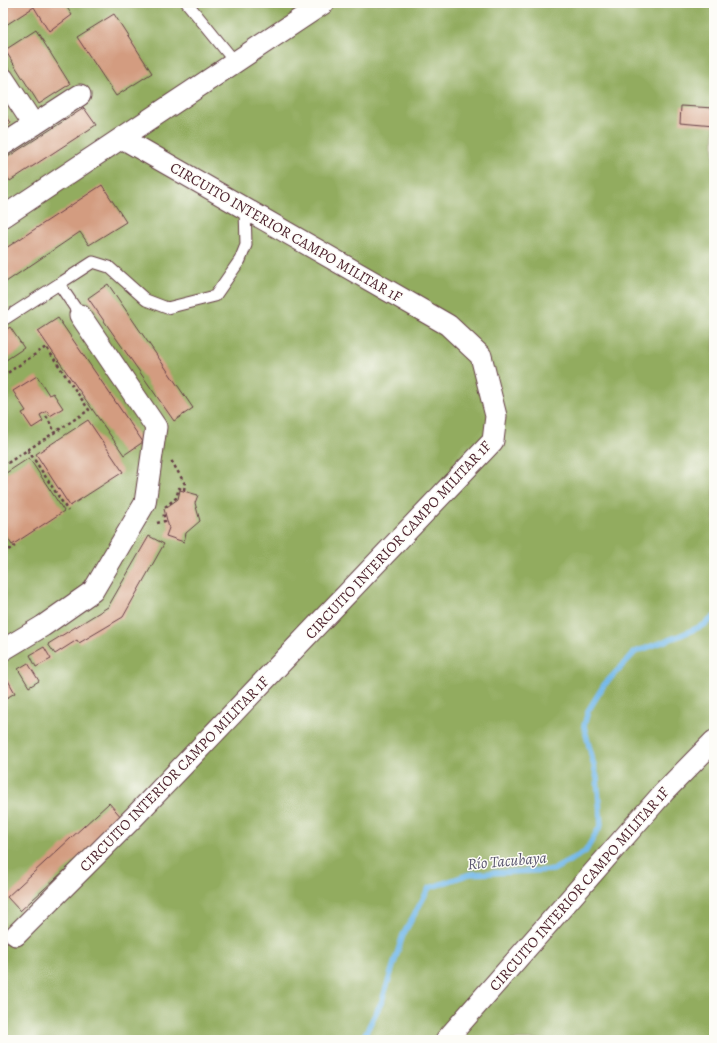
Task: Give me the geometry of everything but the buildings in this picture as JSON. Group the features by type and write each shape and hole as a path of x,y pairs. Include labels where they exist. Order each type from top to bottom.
{"street":[{"path":"3,217 324,3"},
{"path":"3,78 34,125"},
{"path":"3,145 80,95"},
{"name":"CIRCUITO INTERIOR CAMPO MILITAR 1F","path":"16,935 139,812 493,441 496,416 481,356 448,325 122,138"},
{"path":"3,650 43,626 93,590 145,503 156,427 80,315"},
{"name":"CIRCUITO INTERIOR CAMPO MILITAR 1F","path":"446,1040 664,792 714,741"}],"lane":[{"path":"187,3 235,62"},
{"path":"3,320 93,262 109,267 146,300 168,308 215,296 240,260 246,245 245,208"},
{"path":"59,284 80,315"}],"path":[{"path":"3,376 46,347 89,410 3,466"},
{"path":"46,416 55,432"},
{"path":"28,450 68,511"},
{"path":"152,525 165,521 162,509 176,498 179,488 184,490 185,484 170,458 166,457"},
{"path":"3,553 15,546"}],"green space":[{"path":"3,3 714,3 714,1040 3,1040"}],"waterway":[{"name":"Río Tacubaya","path":"362,1040 382,1001 403,935 429,888 470,874 553,870 585,852 601,825 597,778 584,726 588,711 604,685 635,652 704,625 714,617"}]}
